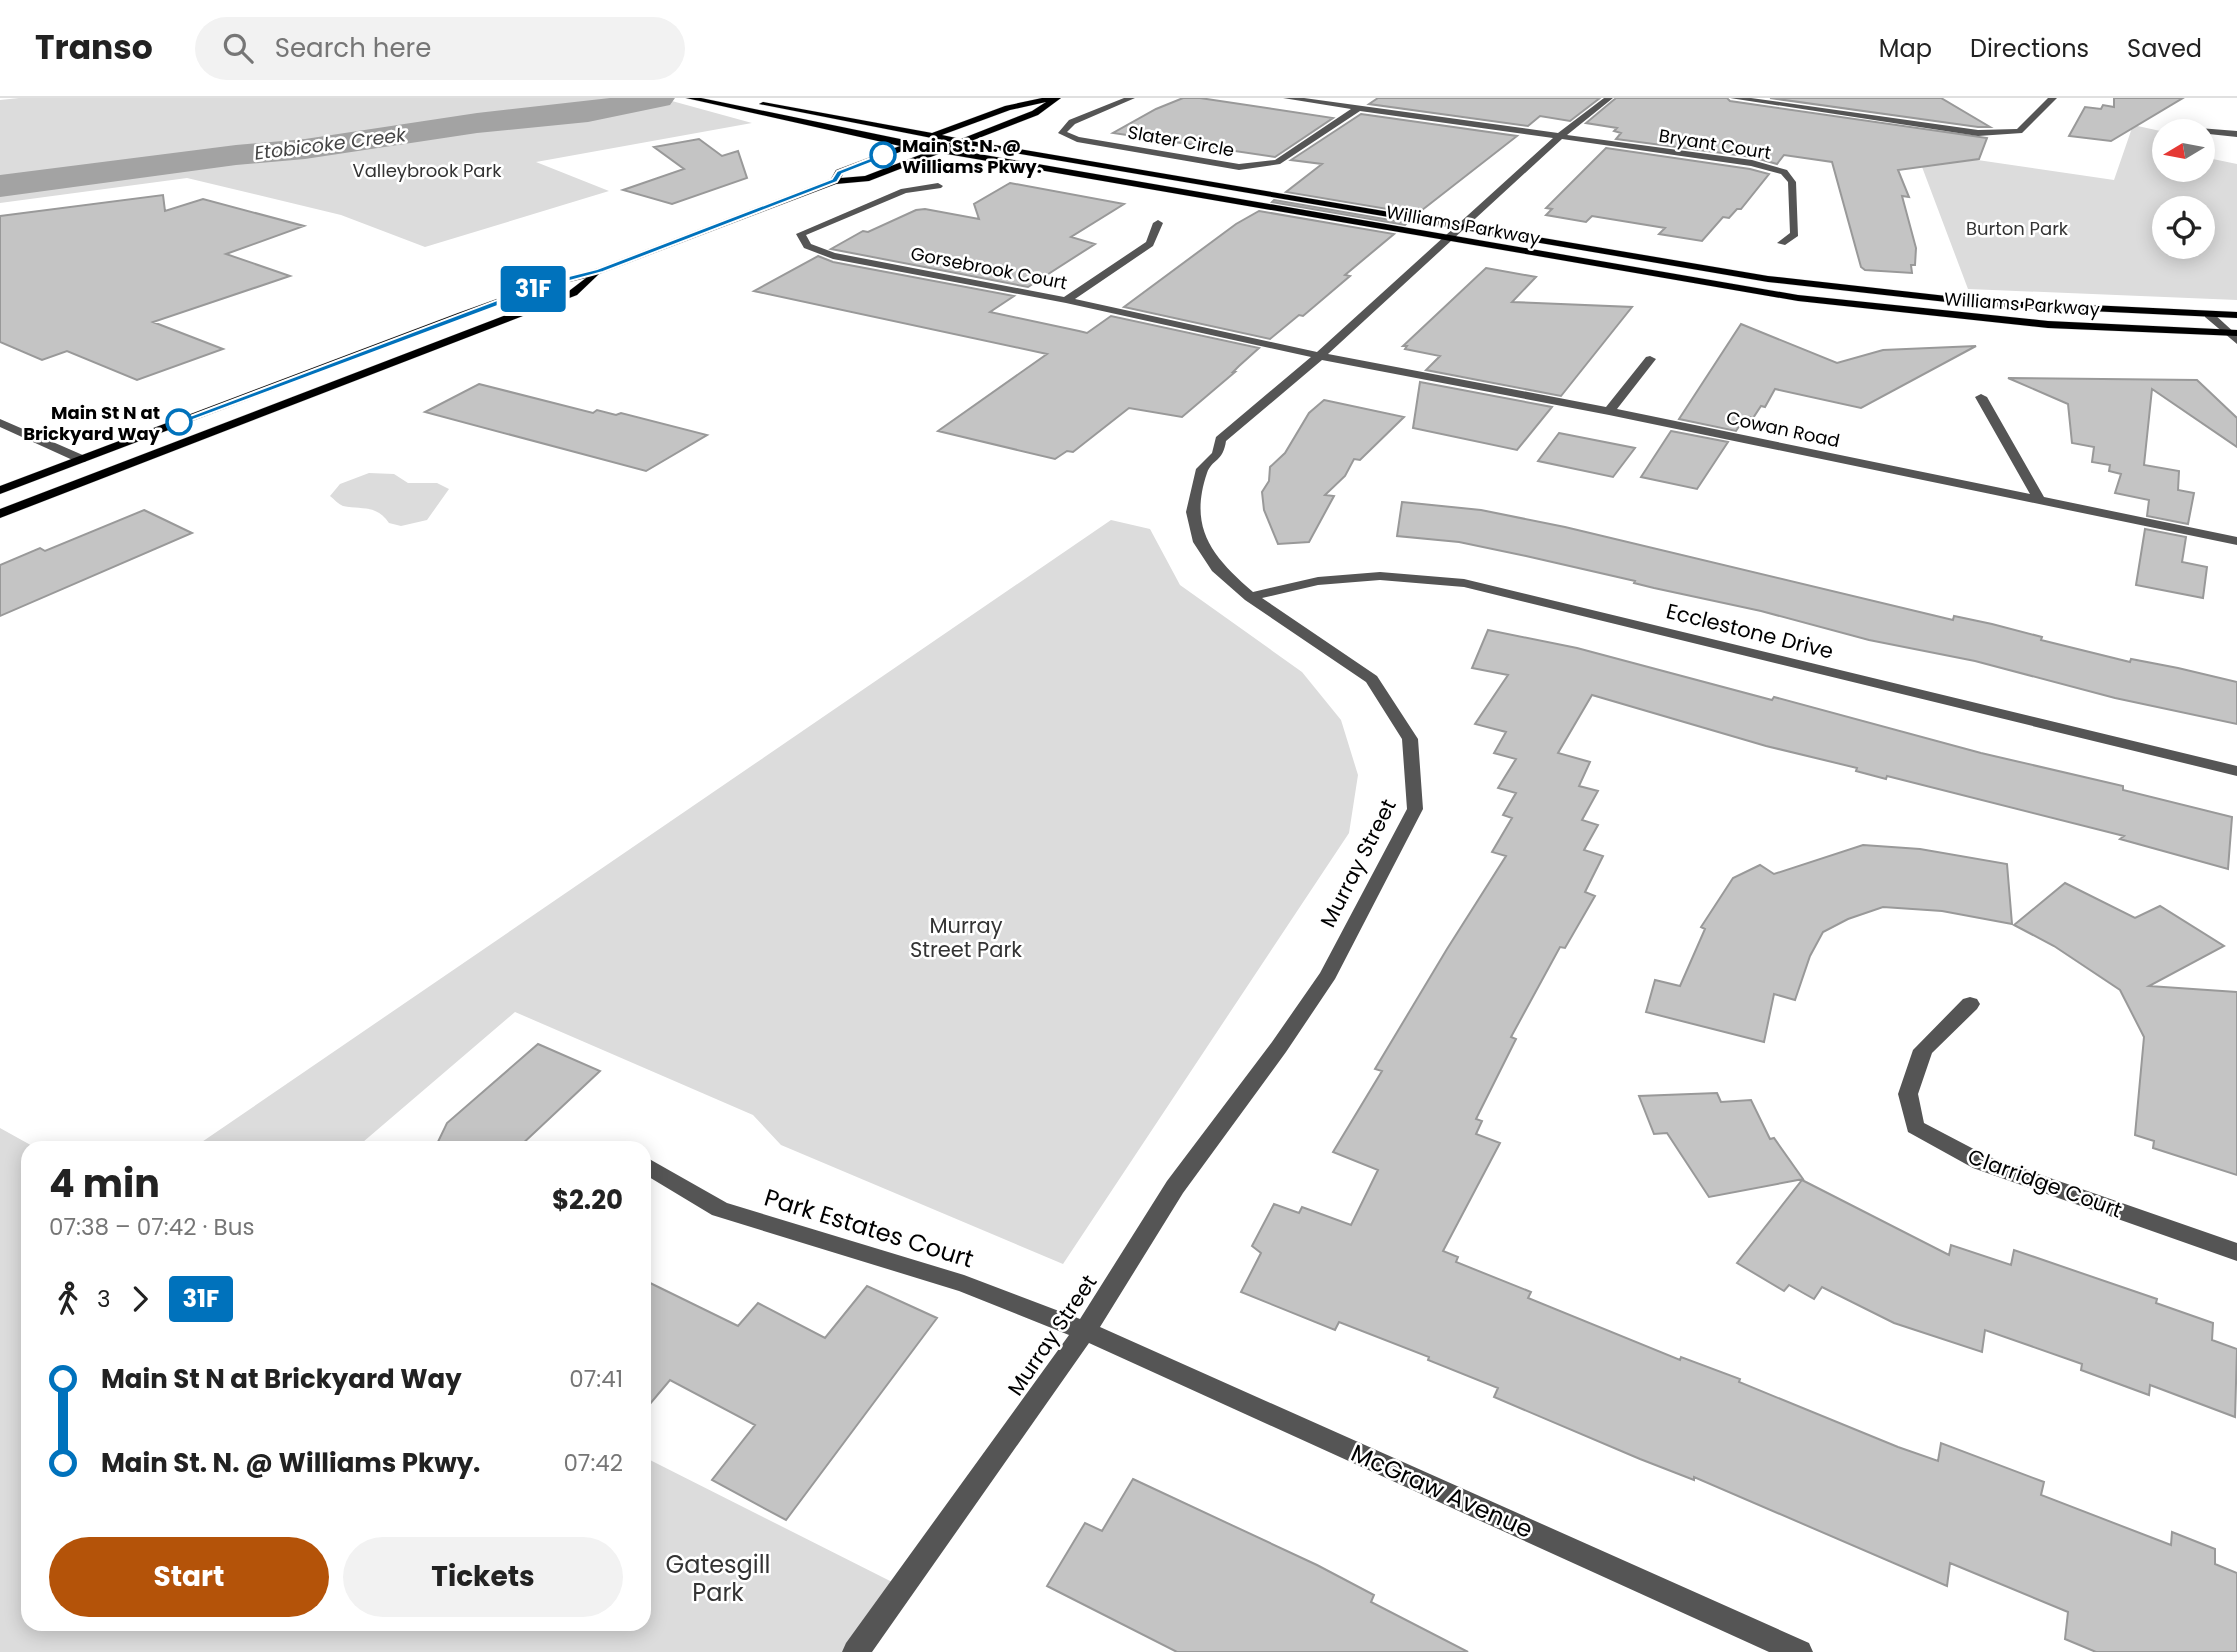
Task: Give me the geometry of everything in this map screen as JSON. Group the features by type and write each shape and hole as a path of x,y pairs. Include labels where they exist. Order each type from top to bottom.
{"main road":[{"name":"Williams Parkway","path":"690,98 909,145 1736,289 1863,307 2038,324 2234,335"},
{"name":"Williams Parkway","path":"735,98 961,142 1714,270 1851,290 2035,307 2237,315"},
{"path":"835,181 839,172 1008,108 1050,98"},
{"path":"0,490 536,288 600,271 835,181 866,179 1035,113 1057,98"},
{"path":"0,514 573,293 600,271"}],"street":[{"name":"Slater Circle","path":"1131,98 1072,122 1062,133 1077,139 1240,167 1277,162 1358,108"},
{"path":"1287,98 1559,137"},
{"name":"Murray Street","path":"856,1652 1085,1331 1175,1188 1279,1047 1328,975 1415,809 1410,739 1372,679 1250,597 1217,568 1200,542 1192,512 1202,469 1217,454 1220,440 1320,356 1559,137 1609,98"},
{"path":"1734,98 1978,133 2019,131 2053,98"},
{"path":"1818,110 1828,98"},
{"path":"2216,132 2237,134"},
{"name":"Bryant Court","path":"1559,137 1752,163 1784,172 1792,182 1795,234 1782,243"},
{"name":"Gorsebrook Court","path":"939,186 904,191 801,234 807,246 833,256 1066,300 1320,356"},
{"path":"1066,300 1150,244 1158,223"},
{"path":"2209,315 2234,335"},
{"name":"Cowan Road","path":"1320,356 1609,411 2237,541"},
{"path":"1609,411 1650,359"},
{"path":"1981,397 2040,501"},
{"path":"0,423 81,459"},
{"name":"Ecclestone Drive","path":"1250,597 1318,580 1380,576 1464,583 2237,771"},
{"name":"Clarridge Court","path":"1970,1004 1923,1049 1908,1094 1915,1127 1980,1162 2237,1252"},
{"name":"Park Estates Court","path":"651,1168 720,1209 964,1284 1085,1331"},
{"name":"McGraw Avenue","path":"1085,1331 1799,1652"}],"green space":[{"name":"Valleybrook Park","path":"661,98 752,123 536,162 609,191 425,247 341,215 187,178 0,203 0,100"},
{"name":"Burton Park","path":"2133,125 2152,129 2152,182 2216,182 2216,160 2237,164 2237,300 1968,289 1916,151 2114,180"},
{"path":"369,473 394,474 408,483 437,483 449,489 427,520 401,526 389,523 374,510 343,506 330,496 340,484"},
{"name":"Murray Street Park","path":"1111,520 1150,529 1180,585 1302,672 1341,720 1358,775 1349,833 1063,1264 781,1145 753,1115 515,1012 364,1141 203,1141"},
{"name":"Gatesgill Park","path":"0,1128 23,1141 21,1141 21,1631 651,1631 651,1461 902,1587 856,1652 0,1652"}],"building":[{"path":"1183,98 1200,98 1333,118 1275,157 1113,133 1156,109"},
{"path":"1378,98 1600,98 1570,121 1540,116 1528,126 1369,104"},
{"path":"1616,98 1727,98 1730,101 1987,138 1979,159 1898,170 1909,197 1902,196 1916,248 1915,265 1911,265 1912,273 1865,270 1861,267 1832,162 1784,155 1777,164 1752,157 1616,139 1621,133 1614,131 1617,128 1586,123"},
{"path":"1770,98 1941,98 1990,127 1978,127"},
{"path":"2114,98 2183,98 2111,141 2069,136 2085,107 2114,107"},
{"path":"1361,114 1517,136 1417,214 1286,192 1322,164 1291,160"},
{"path":"699,139 722,156 738,151 747,178 672,204 623,190 684,169 654,147"},
{"path":"1606,148 1769,174 1741,209 1737,209 1729,218 1723,217 1702,241 1659,234 1665,228 1592,216 1586,222 1546,215 1552,209 1546,208"},
{"path":"1010,183 1124,204 1071,237 1095,244 1028,287 831,249 863,231 868,232 916,210 925,209 979,219 974,204"},
{"path":"163,195 165,211 203,199 304,226 226,254 290,276 153,322 223,349 137,380 67,351 42,360 0,342 0,216"},
{"path":"1274,200 1407,223 1405,225 1272,202"},
{"path":"1259,211 1394,234 1345,275 1350,276 1303,316 1299,315 1270,339 1124,307 1236,224"},
{"path":"818,256 833,262 1014,296 990,312 1087,333 1111,316 1259,348 1182,417 1129,408 1073,452 1067,451 1055,459 938,431 1047,354 754,291"},
{"path":"1486,268 1536,277 1512,302 1632,307 1561,396 1426,370 1440,356 1405,349 1407,346 1403,346"},
{"path":"1741,324 1837,363 1883,350 1976,346 1861,408 1775,389 1765,407 1761,406 1753,418 1746,416 1736,431 1679,419"},
{"path":"2008,378 2197,380 2237,418 2237,447 2152,389 2144,465 2179,471 2178,490 2194,493 2188,524 2147,516 2149,500 2115,493 2121,474 2109,471 2110,465 2092,462 2094,447 2072,443 2068,404"},
{"path":"1420,382 1552,407 1517,450 1413,428"},
{"path":"479,384 593,413 597,410 616,415 621,413 707,435 646,471 425,412"},
{"path":"1324,400 1404,417 1360,460 1354,459 1345,476 1325,495 1334,496 1309,542 1278,544 1264,510 1262,492 1269,481 1270,467 1285,453 1309,413"},
{"path":"1671,431 1728,442 1697,489 1641,477"},
{"path":"1559,433 1635,448 1613,477 1538,461"},
{"path":"1402,502 1481,510 1565,527 1953,620 1954,616 1992,624 2042,637 2041,640 2130,662 2131,659 2237,682 2237,724 2115,698 1975,661 1869,640 1761,611 1526,556 1459,542 1397,536"},
{"path":"144,510 192,533 0,616 0,565 40,548 45,551"},
{"path":"2145,529 2186,537 2182,562 2207,567 2203,598 2136,585"},
{"path":"1488,630 1577,648 1772,700 1774,697 1981,753 2123,786 2123,790 2232,817 2228,869 2120,839 2124,836 1887,776 1886,779 1856,771 1857,768 1766,746 1592,695 1558,753 1590,762 1579,786 1598,791 1582,820 1598,825 1584,850 1603,856 1585,892 1595,896 1565,948 1560,947 1511,1037 1516,1039 1476,1119 1482,1121 1476,1134 1500,1143 1443,1251 1458,1257 1456,1262 1531,1292 1528,1298 1680,1360 1681,1357 1740,1379 1739,1382 1898,1447 1938,1461 1941,1443 2044,1482 2041,1495 2171,1545 2172,1532 2215,1549 2215,1564 2237,1573 2237,1652 2096,1652 2065,1639 2068,1612 1950,1563 1947,1586 1694,1477 1694,1480 1640,1459 1494,1397 1498,1388 1428,1360 1429,1357 1339,1322 1335,1330 1241,1292 1261,1253 1252,1246 1274,1204 1299,1213 1302,1207 1351,1225 1378,1170 1333,1152 1382,1071 1375,1069 1506,856 1492,852 1512,818 1503,815 1516,793 1498,788 1516,759 1494,753 1506,732 1475,724 1508,675 1472,668"},
{"path":"1863,845 1920,849 2007,864 2012,924 1942,911 1883,907 1848,919 1823,932 1810,956 1795,1000 1774,994 1764,1042 1646,1012 1655,980 1680,986 1705,929 1701,927 1733,878 1760,865 1774,874"},
{"path":"2065,883 2135,918 2160,906 2224,946 2149,986 2237,992 2237,1175 2153,1148 2154,1141 2135,1135 2144,1037 2120,990 2054,946 2014,925"},
{"path":"538,1044 600,1071 525,1141 438,1141 447,1123"},
{"path":"1717,1093 1721,1102 1751,1100 1770,1139 1774,1138 1803,1179 1709,1197 1667,1133 1654,1134 1639,1096"},
{"path":"1802,1180 1949,1255 1951,1245 2011,1265 2014,1250 2157,1299 2156,1303 2213,1323 2212,1340 2237,1349 2235,1417 2150,1385 2149,1395 2081,1370 2082,1364 1985,1330 1982,1352 1894,1323 1822,1287 1814,1299 1789,1285 1784,1291 1737,1263"},
{"path":"651,1283 738,1326 758,1303 825,1338 867,1286 937,1318 786,1520 712,1480 755,1425 670,1380 651,1403"},
{"path":"1133,1479 1317,1565 1374,1595 1371,1602 1468,1652 1177,1652 1047,1586 1085,1523 1102,1531"}],"waterway":[{"name":"Etobicoke Creek","path":"0,186 236,155 305,149 477,123 588,112 659,98"}],"bus line":[{"name":"31F","path":"179,422 548,284 600,271 835,181 839,172 883,155"}],"place":[{"name":"Main St. N. @ Williams Pkwy.","path":"883,155"},
{"name":"Main St N at Brickyard Way","path":"179,422"}]}
